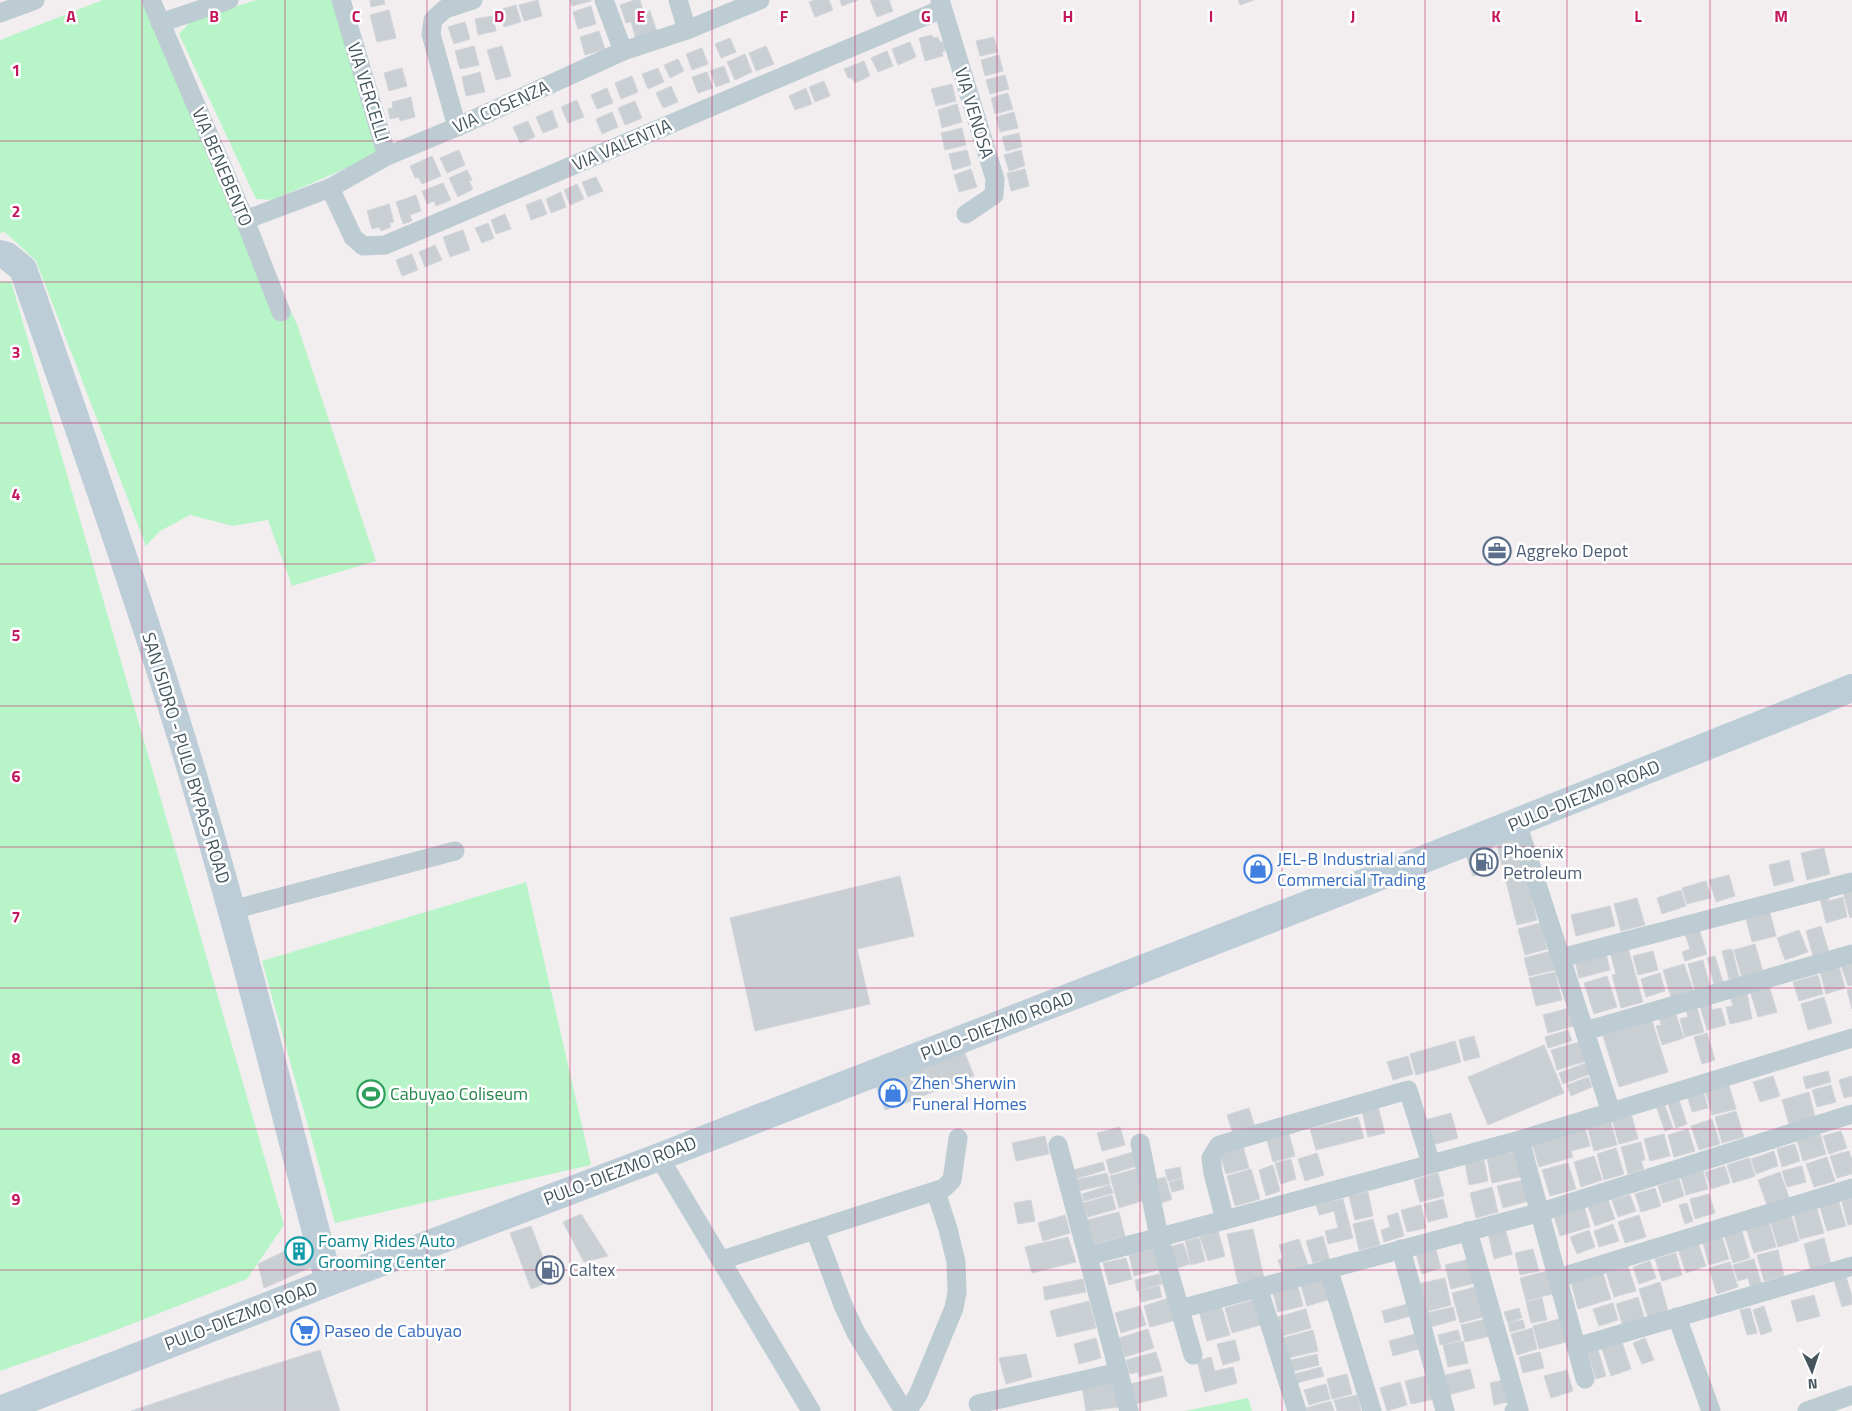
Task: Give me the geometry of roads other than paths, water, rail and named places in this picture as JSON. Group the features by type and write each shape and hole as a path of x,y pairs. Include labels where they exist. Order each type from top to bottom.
{"main road":[{"name":"SAN ISIDRO - PULO BYPASS ROAD","path":"0,254 7,256 23,269 116,535 180,732 232,910 329,1282"},
{"name":"PULO-DIEZMO ROAD","path":"0,1410 329,1282 660,1157 1517,823 1852,688"}],"street":[{"path":"0,13 35,0"},
{"name":"VIA BENEBENTO","path":"151,0 245,220 281,312"},
{"path":"160,23 229,0"},
{"name":"VIA VERCELLI","path":"341,0 388,156"},
{"path":"457,127 431,34 433,20 445,9 473,0"},
{"path":"604,0 623,52"},
{"path":"678,0 687,30"},
{"name":"VIA COSENZA","path":"245,220 330,188 388,156 623,52 687,30 760,0"},
{"name":"VIA VALENTIA","path":"330,188 353,237 363,246 386,245 941,4"},
{"name":"VIA VENOSA","path":"941,4 994,179 994,195 966,214"},
{"path":"1517,823 1611,1112"},
{"path":"232,910 455,851"},
{"path":"1561,958 1852,882"},
{"path":"1585,1031 1852,954"},
{"path":"1088,1256 1520,1140 1852,1038"},
{"path":"1225,1220 1211,1158 1219,1145 1408,1090 1431,1163"},
{"path":"1180,1309 1541,1212 1852,1114"},
{"path":"722,1260 936,1192 948,1185 952,1180 958,1138"},
{"path":"1520,1140 1585,1379"},
{"path":"1140,1143 1159,1237 1193,1355"},
{"path":"1058,1145 1129,1411"},
{"path":"660,1157 811,1411"},
{"path":"1558,1278 1852,1188"},
{"path":"815,1230 843,1305 856,1333 904,1411 918,1395 954,1308 957,1292 956,1262 948,1228 936,1192"},
{"path":"1468,1232 1519,1410 1514,1411"},
{"path":"1400,1249 1445,1411"},
{"path":"1576,1347 1852,1266"},
{"path":"1328,1268 1372,1411"},
{"path":"1258,1287 1297,1411"},
{"path":"1677,1317 1711,1411"},
{"path":"978,1404 1119,1372"},
{"path":"1807,1411 1852,1395"}],"place":[{"name":"Aggreko Depot","path":"1497,551"},
{"name":"Phoenix Petroleum","path":"1484,862"},
{"name":"JEL-B Industrial and Commercial Trading","path":"1258,869"},
{"name":"Zhen Sherwin Funeral Homes","path":"893,1093"},
{"name":"Cabuyao Coliseum","path":"371,1094"},
{"name":"Foamy Rides Auto Grooming Center","path":"299,1251"},
{"name":"Caltex","path":"550,1270"},
{"name":"Paseo de Cabuyao","path":"305,1331"}]}
